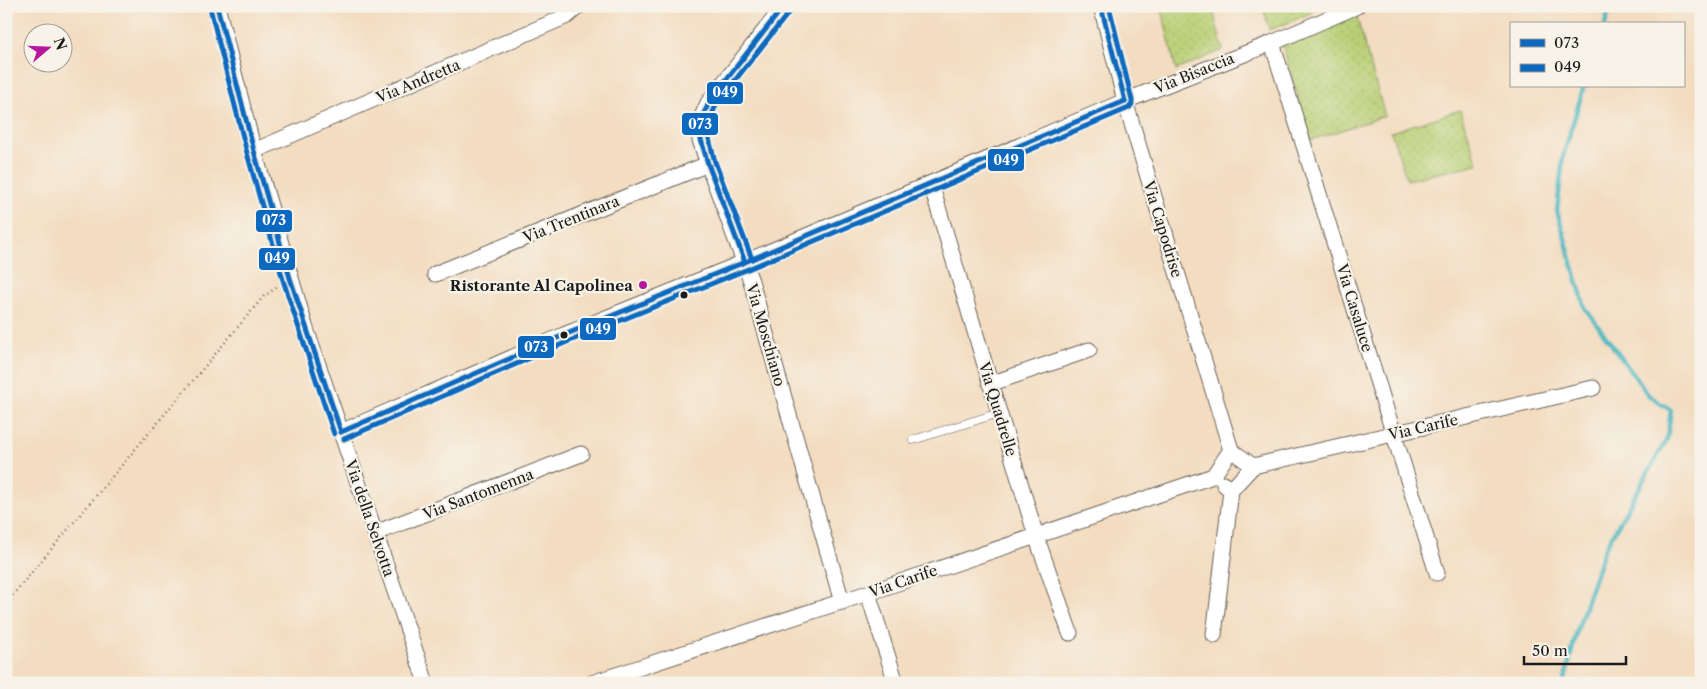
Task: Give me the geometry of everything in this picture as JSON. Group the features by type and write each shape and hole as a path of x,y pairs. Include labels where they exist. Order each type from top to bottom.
{"street":[{"name":"Via della Selvotta","path":"217,6 254,151 290,278 426,683"},
{"name":"Via Andretta","path":"254,151 567,16 579,6"},
{"name":"Via Moschiano","path":"784,6 711,99 700,121 699,132 708,164 745,262 842,602"},
{"name":"Via Capodrise","path":"1101,6 1125,101 1231,450"},
{"name":"Via Bisaccia","path":"341,432 564,335 745,262 1125,101 1357,6"},
{"name":"Via Casaluce","path":"1272,42 1437,573"},
{"name":"Via Trentinara","path":"434,274 708,164"},
{"name":"Via Quadrelle","path":"930,184 1036,536 1070,633"},
{"path":"990,384 1089,350"},
{"name":"Via Carife","path":"1253,466 1593,388"},
{"path":"1214,635 1231,490 1253,466 1231,450 1213,476 1231,490"},
{"name":"Via Santomenna","path":"375,533 581,454"},
{"name":"Via Carife","path":"592,683 842,602 1213,476"},
{"path":"868,593 896,683"}],"lane":[{"path":"912,440 999,413"}],"path":[{"path":"6,603 264,296 290,278"}],"green space":[{"path":"1161,6 1212,6 1223,50 1176,70"},
{"path":"1263,6 1310,6 1312,13 1269,30"},
{"path":"1356,14 1385,116 1311,140 1282,44"},
{"path":"1460,110 1478,164 1407,180 1391,132"}],"waterway":[{"path":"1606,22 1611,6"},
{"path":"1564,683 1576,634 1604,550 1667,439 1671,410 1649,396 1585,308 1557,211 1563,157 1583,88"}],"transit line":[{"name":"073","path":"217,6 254,151 290,278 341,432"},
{"name":"073","path":"745,262 708,164 700,136 700,121 711,99 784,6"},
{"name":"073","path":"1101,6 1125,101"},
{"name":"049","path":"344,439 567,342 748,269 1129,108 1132,100 1109,6"},
{"name":"049","path":"210,8 247,153 283,280 334,434"},
{"name":"049","path":"752,259 715,162 708,135 708,123 717,103 790,11"},
{"name":"073","path":"341,432 564,335 745,262 1125,101"}],"place":[{"name":"Ristorante Al Capolinea","path":"643,285"}]}
